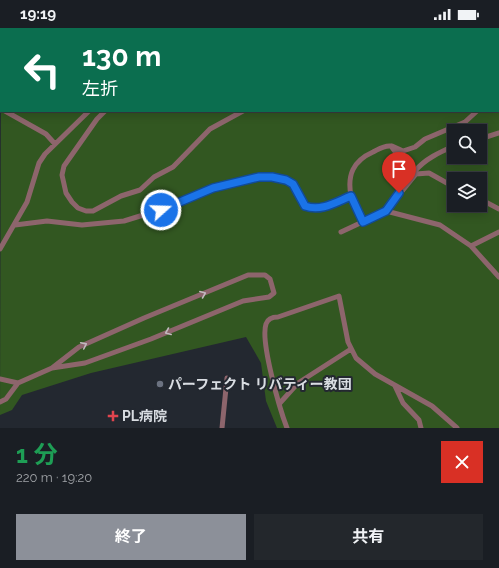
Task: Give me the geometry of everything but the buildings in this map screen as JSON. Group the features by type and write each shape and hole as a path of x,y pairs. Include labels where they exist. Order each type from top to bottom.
{"lane":[{"path":"7,112 46,134 55,144"},
{"path":"0,250 27,202 39,163 55,144 88,112"},
{"path":"104,112 97,118 64,166 62,175 66,193 75,205 86,211 93,211 120,196 140,190 154,177 173,167 210,129 241,112"},
{"path":"363,222 351,196 349,186 352,170 356,163 383,146 391,146 403,151 415,147 425,139 465,122 476,112"},
{"path":"487,137 499,134"},
{"path":"391,146 402,161 415,173 429,173 447,182"},
{"path":"341,232 386,211 415,173 430,158 447,150"},
{"path":"15,225 47,221 82,225 118,222 161,210 213,188 259,177 272,177 286,180 293,184 305,206 312,208 324,207 351,196"},
{"path":"487,203 499,209"},
{"path":"386,211 440,225 471,246 499,277"},
{"path":"471,246 499,232"},
{"path":"0,402 6,399 18,383 52,368 79,347 144,318 248,275 265,276 272,285 274,293 269,297 243,301 151,339 85,363 52,368"},
{"path":"287,428 281,414 280,403 268,357 265,333 266,324 269,319 339,296 351,349 365,367 395,386 432,406 457,428"},
{"path":"280,403 298,383 351,349"},
{"path":"222,428 227,378"},
{"path":"0,379 18,383"},
{"path":"395,386 403,403 419,420 421,428"}],"green space":[{"path":"1,112 499,112 499,428 277,428 266,401 261,363 246,337 91,373 22,395 12,410 0,415"}],"place":[{"name":"パーフェクト リバティー教団","path":"160,384"},
{"name":"PL病院","path":"113,416"}],"route":[{"path":"161,210 169,206 182,203 213,188 227,186 252,178 272,177 280,178 293,184 305,206 312,208 324,207 351,196 363,222 386,211 399,193"}]}
